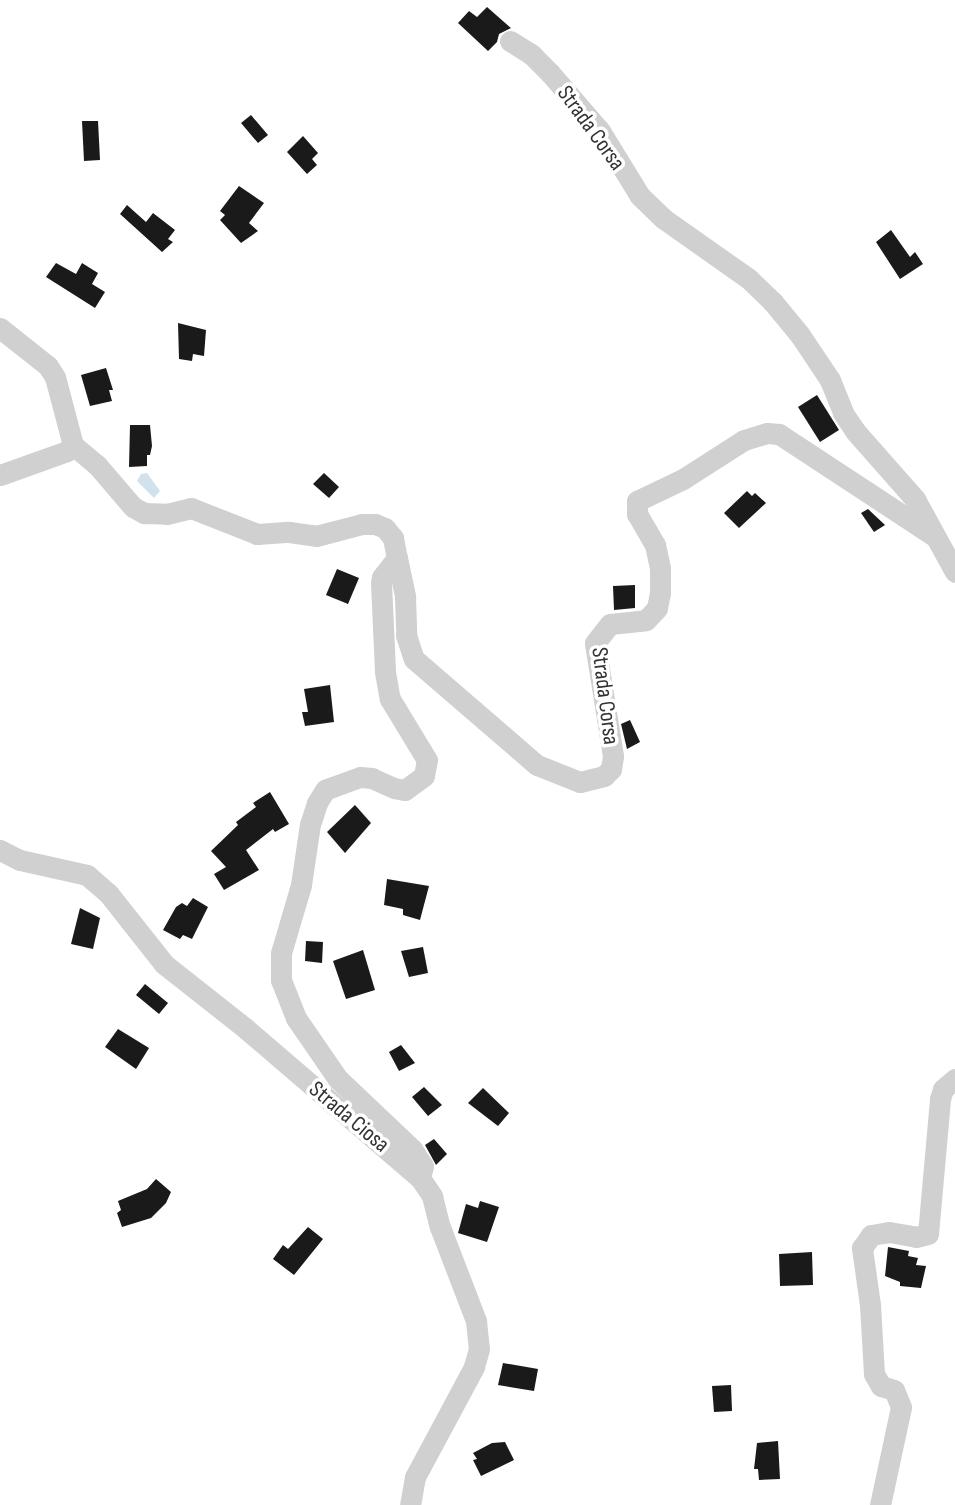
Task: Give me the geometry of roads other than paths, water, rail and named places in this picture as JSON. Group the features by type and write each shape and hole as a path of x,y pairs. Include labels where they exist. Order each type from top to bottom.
{"street":[{"name":"Strada Corsa","path":"510,41 531,54 551,73 600,131 618,163 648,203 664,219 749,279 772,301 800,335 830,380 843,413 855,431 915,499 955,572"},
{"path":"0,328 48,366 55,377 73,445 68,451 0,475"},
{"name":"Strada Corsa","path":"73,445 97,465 133,507 144,513 167,514 191,508 257,534 289,532 316,536 362,524 385,528 393,538 405,597 406,635 414,659 537,765 580,782 604,776 611,769 612,756 595,643 610,624 646,620 657,608 660,593 660,568 655,545 637,514 636,501 683,479 744,440 767,433 779,435 934,536"},
{"path":"397,558 382,577 381,583 385,672 390,699 427,760 424,776 405,790 372,778 360,777 325,790 310,824 301,885 281,953 281,980 296,1018 338,1079 412,1149 423,1166 420,1178"},
{"name":"Strada Ciosa","path":"0,850 20,860 87,875 108,893 164,964 245,1028 420,1178 432,1196 440,1227 476,1321 479,1339 474,1367 415,1477 410,1505"},
{"path":"880,1505 901,1407 894,1390 881,1385 874,1374 870,1304 862,1248 872,1235 888,1232 916,1237 928,1234 940,1099 943,1089 955,1079"}],"water":[{"path":"147,473 160,491 154,498 137,481 141,474"}]}
